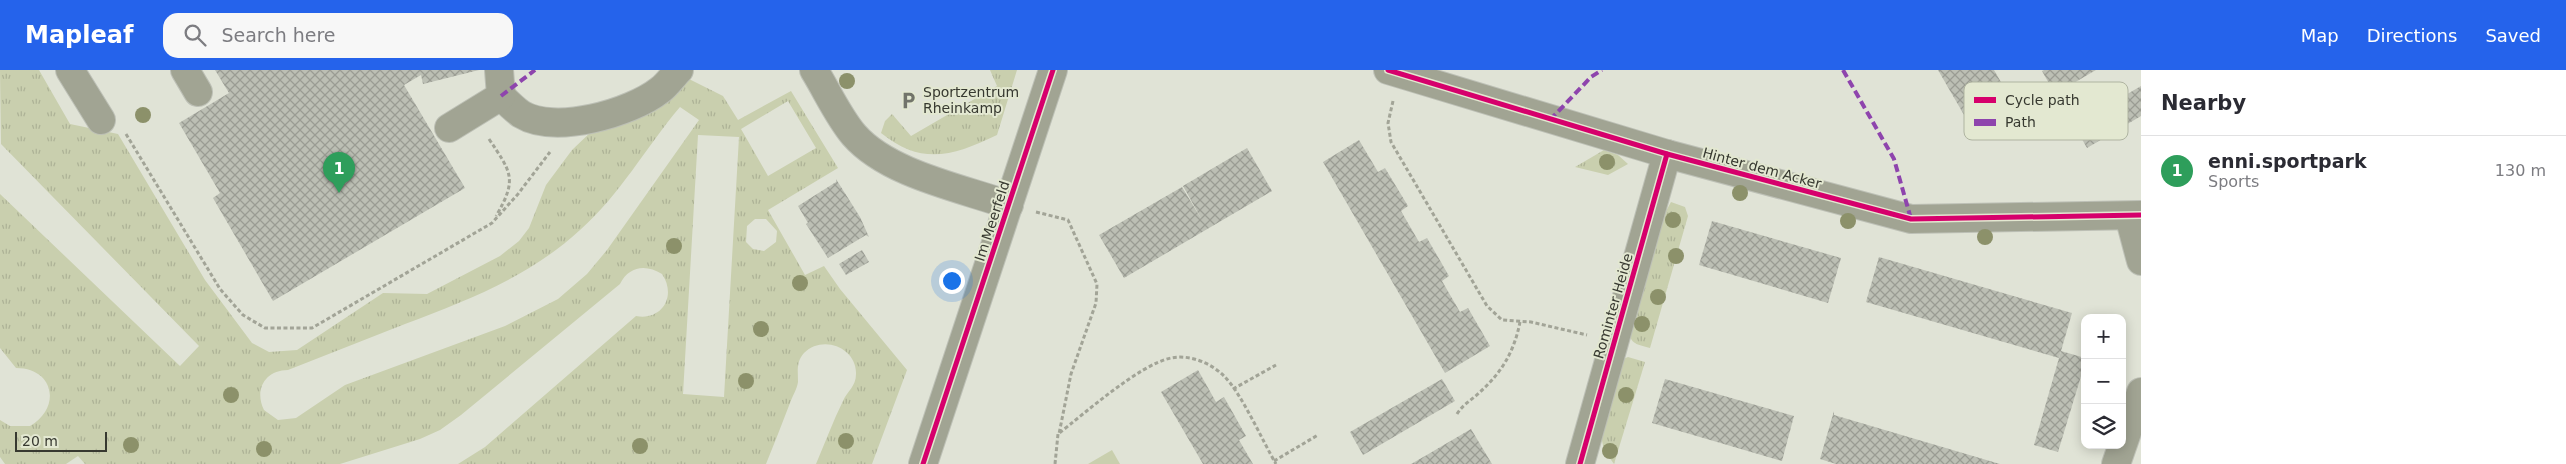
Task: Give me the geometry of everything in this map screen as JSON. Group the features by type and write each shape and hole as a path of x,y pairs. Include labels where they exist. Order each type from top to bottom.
{"street":[{"path":"70,70 100,120"},
{"path":"449,128 472,114 500,83 522,115 548,122 570,123 620,112 661,90 679,70"},
{"path":"814,70 850,130 879,157 907,171 1009,204"},
{"name":"Im Meerfeld","path":"923,464 1052,70"},
{"name":"Hinter dem Acker","path":"1394,72 1452,80 1667,154 1911,219 2135,216"},
{"name":"Rominter Heide","path":"1580,464 1667,154"},
{"path":"2135,216 2141,261"},
{"path":"2116,464 2141,392"}],"path":[{"path":"1394,72 1388,124 1391,142 1487,306 1502,320 1531,322 1614,342"},
{"path":"472,114 507,168 508,195 492,223"},
{"path":"100,120 121,125 220,289 243,316 265,328 312,328 492,223 542,165 570,123"},
{"path":"1052,216 1068,220 1097,284 1096,303 1071,374 1058,434 1055,464"},
{"path":"1457,414 1462,406 1478,394 1502,370 1513,352 1520,322"},
{"path":"1058,434 1106,396 1154,365 1172,358 1200,361 1211,365 1224,376 1233,388 1275,463 1318,435"},
{"path":"1233,388 1276,365"}],"green space":[{"path":"0,70 39,70 70,124 118,134 205,280 252,343 269,352 297,350 383,293 427,294 500,256 519,241 529,228 546,185 572,150 594,129 687,78 723,96 738,120 791,91 838,168 768,210 805,275 824,266 840,289 907,370 872,464 816,464 839,409 856,378 855,365 851,357 845,351 829,344 812,347 801,356 798,367 797,387 766,464 458,464 485,447 636,316 645,317 660,311 667,298 668,291 662,274 650,269 638,268 628,273 620,284 461,415 440,430 420,439 340,464 85,464 78,456 66,464 5,464 0,457 0,420 10,426 30,426 47,409 50,399 46,381 39,374 16,368 0,348 0,194 180,366 199,346 1,144","holes":["788,101 816,148 768,176 741,129","680,107 699,120 607,250 587,274 558,299 505,326 345,385 296,418 278,420 264,410 261,403 261,389 264,382 273,373 288,370 475,296 519,274 560,247 608,202","698,135 739,137 724,397 683,394","755,219 766,219 777,231 776,242 764,251 753,249 746,242 747,226"]},
{"path":"990,70 1017,70 997,135 952,152 924,154 910,150 881,133 885,121 892,114 911,136 997,86"},
{"path":"1604,150 1618,155 1628,164 1608,175 1575,167"},
{"path":"1671,202 1685,207 1688,216 1650,348 1634,342 1629,333 1666,211"},
{"path":"1628,357 1645,362 1614,464 1604,450 1601,436 1623,359"},
{"path":"1112,450 1120,464 1088,464"}],"building":[{"path":"215,70 479,70 423,84 421,75 404,85 465,188 273,301 213,198 220,193 179,123 229,93"},
{"path":"1938,70 1994,70 2001,82 1964,82 1964,115"},
{"path":"2096,70 2076,82 2048,82 2042,71"},
{"path":"2141,86 2141,116 2128,124 2128,94"},
{"path":"1359,140 1378,172 1385,168 1408,206 1401,211 1419,242 1427,238 1449,276 1442,281 1460,312 1468,308 1490,346 1445,373 1323,162"},
{"path":"2082,140 2100,140 2087,148"},
{"path":"1247,148 1272,191 1124,278 1099,235 1182,187 1202,220 1183,186"},
{"path":"836,179 860,217 869,237 866,235 828,258 806,224 808,223 798,206 836,182"},
{"path":"1712,221 1841,258 1828,303 1699,265"},
{"path":"862,250 869,262 846,275 839,264"},
{"path":"1879,257 2072,313 2059,358 1866,302"},
{"path":"2061,351 2081,357 2081,376 2058,452 2034,445"},
{"path":"1198,370 1216,402 1224,397 1246,436 1239,440 1253,464 1203,464 1161,392"},
{"path":"1442,379 1455,401 1363,455 1350,432"},
{"path":"1665,379 1794,416 1782,461 1652,423"},
{"path":"1834,411 1834,415 2000,464 1836,464 1820,459"},
{"path":"1471,429 1492,464 1411,464 1425,456"}],"marked path":[{"path":"501,96 535,70"},
{"path":"1550,120 1591,77 1602,70"},
{"path":"1843,70 1894,159 1911,219"}],"cycle path":[{"path":"923,464 1053,70"},
{"path":"1388,70 1667,154 1911,219 2141,215"},
{"path":"1580,464 1667,154"}],"place":[{"name":"Sportzentrum Rheinkamp","path":"909,100"},
{"name":"enni.sportpark","path":"339,193"}]}
